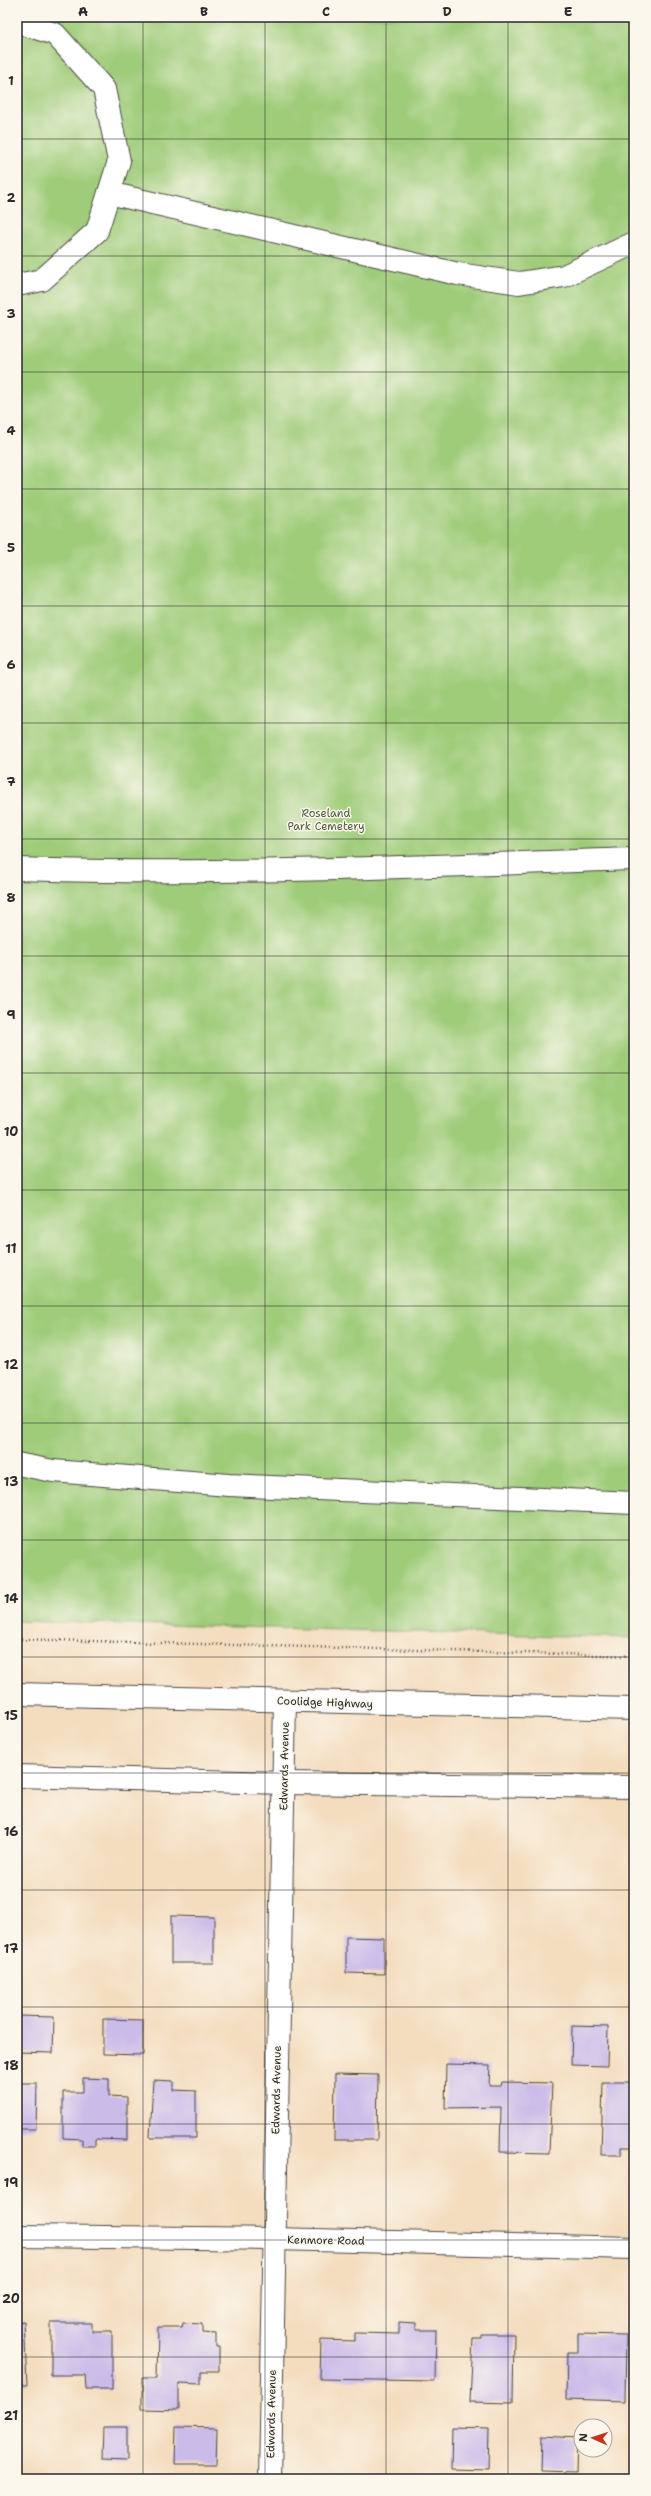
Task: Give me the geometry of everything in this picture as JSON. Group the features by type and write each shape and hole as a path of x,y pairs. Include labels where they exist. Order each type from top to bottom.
{"street":[{"path":"17,22 55,34 104,88 119,160 97,231 42,280 17,285"},
{"path":"109,193 458,274 519,283 564,276 634,243"},
{"path":"17,869 78,871 302,870 634,859"},
{"path":"17,1464 53,1471 230,1485 634,1503"},
{"name":"Coolidge Highway","path":"17,1694 634,1709"},
{"name":"Edwards Avenue","path":"270,2479 285,1701"},
{"path":"17,1776 284,1783 634,1787"},
{"name":"Kenmore Road","path":"17,2236 274,2239 634,2248"}],"path":[{"path":"17,1639 634,1656"}],"green space":[{"name":"Roseland Park Cemetery","path":"17,17 634,17 634,1638 17,1621"}],"building":[{"path":"171,1916 214,1917 214,1963 171,1963"},
{"path":"346,1937 384,1938 384,1974 346,1973"},
{"path":"17,2016 54,2017 53,2053 17,2052"},
{"path":"103,2019 143,2020 143,2055 103,2054"},
{"path":"572,2026 608,2027 607,2066 571,2065"},
{"path":"446,2064 490,2065 489,2086 501,2086 502,2082 552,2083 549,2153 500,2152 501,2107 445,2108"},
{"path":"335,2074 378,2075 377,2140 334,2140"},
{"path":"83,2078 109,2079 109,2096 127,2097 127,2140 95,2139 95,2146 82,2146 82,2139 63,2138 63,2092 83,2092"},
{"path":"153,2080 173,2081 173,2090 196,2091 196,2138 150,2138"},
{"path":"603,2082 634,2082 634,2147 621,2147 621,2155 601,2155"},
{"path":"17,2083 37,2083 36,2129 17,2129"},
{"path":"24,2321 27,2385 17,2385 17,2322"},
{"path":"399,2322 416,2323 416,2330 436,2330 435,2381 320,2379 321,2340 355,2341 355,2333 399,2334"},
{"path":"51,2323 92,2323 92,2331 112,2331 112,2389 86,2389 85,2375 51,2375"},
{"path":"183,2323 202,2324 202,2333 216,2334 216,2347 219,2347 219,2371 201,2371 201,2384 179,2383 179,2410 142,2409 142,2378 157,2378 158,2327 182,2327"},
{"path":"481,2334 514,2334 513,2403 470,2402 473,2338 481,2338"},
{"path":"578,2334 626,2335 625,2401 566,2399 567,2352 578,2352"},
{"path":"103,2427 127,2427 127,2461 102,2460"},
{"path":"176,2427 217,2428 216,2464 175,2464"},
{"path":"452,2428 489,2429 488,2470 451,2469"},
{"path":"542,2436 573,2438 573,2458 576,2458 576,2472 541,2471"}]}
